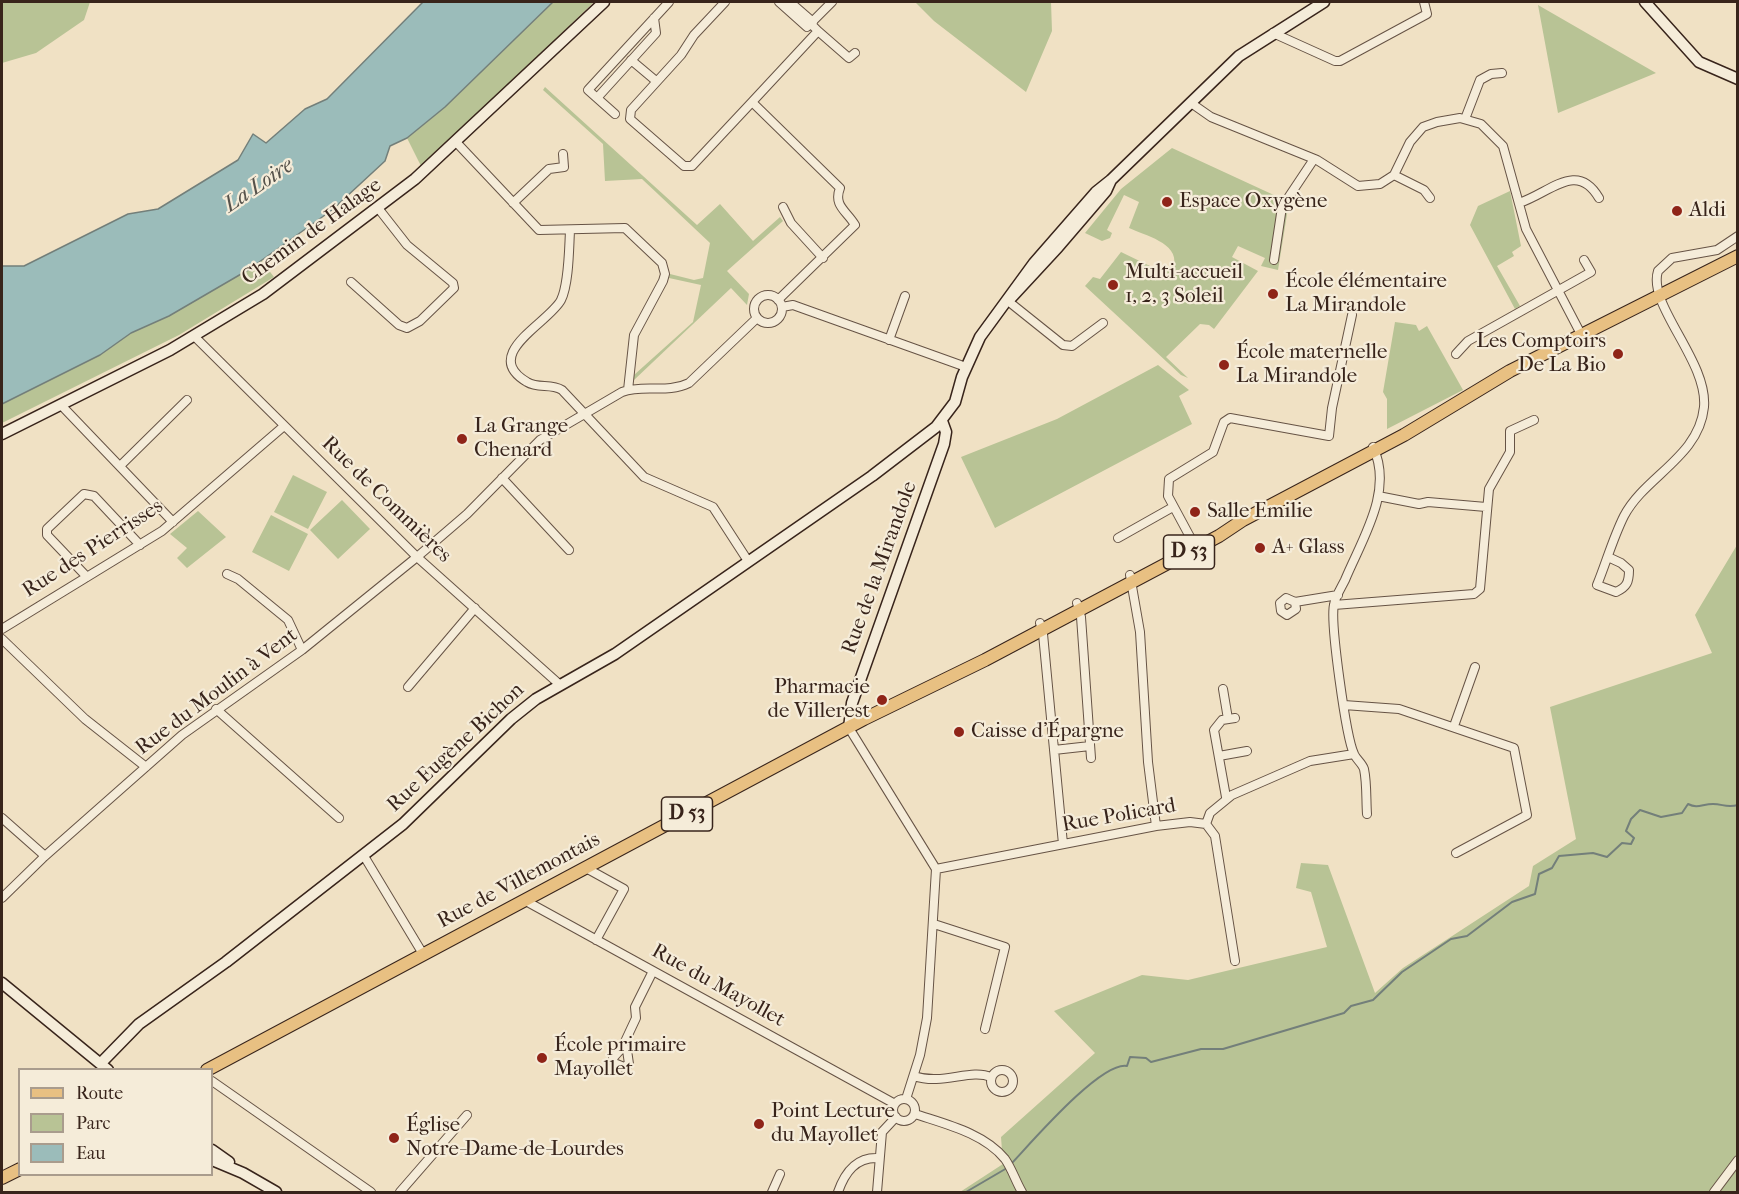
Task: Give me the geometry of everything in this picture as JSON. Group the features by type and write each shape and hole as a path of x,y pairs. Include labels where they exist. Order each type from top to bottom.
{"main road":[{"name":"D 53","path":"849,728 1194,545 1221,527 1242,519 1313,481 1334,474 1401,430 1418,425 1737,256"},
{"name":"Rue de Villemontais","path":"211,1068 849,728"},
{"path":"2,1178 18,1169"}],"street":[{"name":"Chemin de Halage","path":"2,434 194,336 263,294 378,208 456,142 603,2"},
{"path":"615,114 588,90 669,2"},
{"path":"725,2 630,110 630,119 684,166 692,166 818,31"},
{"path":"779,2 810,24 849,58 855,53"},
{"path":"790,2 810,24"},
{"path":"810,24 832,2"},
{"path":"942,421 955,402 966,367 980,337 1069,229 1106,191 1111,180 1239,56 1272,32 1324,2"},
{"path":"1272,32 1335,61 1340,61 1427,14 1424,2"},
{"path":"1645,2 1699,62 1737,80"},
{"path":"597,98 656,33 654,18"},
{"path":"631,60 656,81"},
{"path":"1465,119 1480,80 1491,74 1503,73"},
{"path":"752,102 840,188 837,197 839,204 855,225 780,303 780,315 774,322 765,322 757,318 754,309 758,300 766,296 780,303 793,305 966,367"},
{"path":"1191,103 1211,117 1314,159 1358,186 1380,184 1394,175 1410,141 1423,128 1447,120 1465,119 1480,124 1503,146 1526,229 1582,337"},
{"path":"456,142 539,230 625,228 664,267 660,288 634,335 628,390 675,389 689,383 757,318"},
{"path":"513,203 549,169 564,167 562,154"},
{"path":"1274,260 1282,207 1314,159"},
{"path":"1394,175 1424,190 1430,198"},
{"path":"1519,203 1565,180 1580,179 1591,184 1599,198"},
{"path":"783,207 791,223 823,258"},
{"path":"351,282 399,326 407,328 420,321 452,293 454,288 453,283 407,245 378,208"},
{"path":"570,231 561,299 518,342 511,358 516,371 527,382 555,385 562,390 644,477 713,507 748,561"},
{"path":"1608,557 1629,570 1629,580 1624,588 1616,592 1597,585 1624,516 1641,492 1687,448 1698,431 1704,408 1699,372 1661,297 1656,278 1667,260 1717,250 1737,236"},
{"path":"1456,354 1468,340 1591,272 1584,260"},
{"path":"890,340 905,296"},
{"path":"1008,301 1063,345 1072,346 1103,323"},
{"path":"1194,545 1173,507 1167,491 1168,479 1213,452 1222,427 1227,419 1234,417 1329,436 1332,408 1352,315"},
{"name":"Rue de Commières","path":"194,336 417,557 559,684"},
{"name":"Rue du Moulin à Vent","path":"2,898 45,856 216,709 302,650 417,557 459,520 532,447 547,435 584,413 628,390"},
{"path":"120,466 187,400"},
{"path":"61,405 173,522"},
{"path":"1334,605 1474,594 1480,589 1489,489 1510,452 1510,430 1534,420"},
{"name":"Rue Eugène Bichon","path":"105,1066 139,1024 226,962 364,856 403,824 511,719 559,684 615,654 872,476 942,421"},
{"name":"Rue de la Mirandole","path":"849,728 852,703 944,444 946,432 942,421"},
{"name":"Rue des Pierrisses","path":"2,629 140,545 173,522 284,426"},
{"path":"1366,814 1364,768 1354,754 1344,705 1334,630 1334,605 1372,518 1382,483 1380,463 1374,448"},
{"path":"502,478 569,550"},
{"path":"87,577 47,535 47,529 84,494 94,496 140,545"},
{"path":"1378,496 1419,504 1428,502 1486,507"},
{"path":"1118,538 1173,507"},
{"path":"227,574 238,579 288,620 302,650"},
{"path":"1131,578 1140,632 1148,762 1156,826"},
{"path":"1295,602 1338,595"},
{"path":"1078,606 1091,758"},
{"path":"408,687 475,608"},
{"path":"1041,626 1063,844"},
{"path":"2,639 86,719 146,767"},
{"path":"1454,726 1476,667"},
{"path":"1223,689 1232,718 1222,720 1214,730 1226,797"},
{"path":"1344,705 1400,709 1514,748 1527,815 1456,853"},
{"path":"216,709 339,818"},
{"path":"849,728 936,870 927,1018 914,1076 906,1099 895,1104 896,1117 882,1132 878,1158 877,1192"},
{"path":"1054,750 1090,746"},
{"path":"1219,756 1247,751"},
{"path":"1206,825 1210,813 1226,797 1310,761 1354,754"},
{"path":"2,818 45,856"},
{"name":"Rue Policard","path":"936,870 1156,826 1190,822 1206,825 1215,836 1235,961"},
{"path":"364,856 423,954"},
{"path":"586,868 624,889 596,940"},
{"name":"Rue du Mayollet","path":"524,900 895,1104"},
{"path":"934,924 1005,947 985,1029"},
{"path":"622,1048 636,1018 635,1007 653,970"},
{"path":"2,984 105,1066"},
{"path":"914,1076 930,1082 983,1073 991,1077"},
{"path":"213,1082 371,1192"},
{"path":"906,1099 914,1105 915,1114"},
{"path":"896,1117 904,1121 915,1114"},
{"path":"915,1114 949,1125 987,1143 1005,1160 1022,1192"},
{"path":"400,1192 468,1115"},
{"path":"213,1151 243,1173 276,1192"},
{"path":"838,1192 853,1165 867,1158 878,1158"},
{"path":"213,1160 243,1173"},
{"path":"1714,1192 1737,1160"},
{"path":"772,1192 780,1174"}],"green space":[{"path":"2,2 90,2 84,20 36,53 2,63"},
{"path":"553,2 594,2 422,168 407,138 445,107"},
{"path":"915,2 1051,2 1052,31 1026,92 934,21"},
{"path":"1538,5 1656,73 1558,113"},
{"path":"545,87 697,225 720,204 753,241 780,217 783,221 727,271 749,294 747,305 731,288 633,381 634,375 693,322 701,285 669,278 670,274 694,280 703,278 710,243 642,179 605,181 603,144 543,90"},
{"path":"1172,148 1289,202 1278,270 1261,266 1265,258 1238,246 1232,257 1258,271 1214,329 1209,325 1200,324 1166,357 1188,378 1181,375 1085,286 1093,277 1100,279 1121,252 1152,267 1156,265 1167,269 1174,265 1174,257 1166,245 1129,228 1139,202 1124,195 1107,230 1112,233 1110,238 1102,241 1085,233 1121,189"},
{"path":"1510,191 1521,246 1512,252 1514,256 1497,266 1520,306 1515,309 1470,225 1478,206"},
{"path":"261,260 274,277 179,335 2,423 2,404 100,355 131,333 169,316"},
{"path":"1395,322 1416,325 1419,331 1427,326 1463,390 1387,429 1387,399 1383,392"},
{"path":"1158,365 1189,390 1179,396 1192,424 995,528 961,457 1057,419"},
{"path":"293,475 327,492 308,529 274,512"},
{"path":"342,500 370,529 338,559 310,530"},
{"path":"198,511 226,537 187,568 177,558 187,548 170,534"},
{"path":"271,515 308,534 289,571 252,552"},
{"path":"1737,545 1737,1192 960,1192 1003,1164 1001,1137 1095,1053 1054,1011 1142,975 1188,980 1327,947 1311,892 1296,888 1301,863 1328,865 1375,993 1403,968 1529,886 1533,866 1576,839 1550,707 1712,653 1695,615"}],"water":[{"name":"La Loire","path":"423,2 553,2 445,107 407,138 390,146 385,161 332,210 248,270 169,316 131,333 100,355 2,404 2,266 24,266 128,214 158,209 238,160 253,134 266,143 305,109 327,99"}],"waterway":[{"path":"1011,1164 1084,1089 1115,1068 1127,1066 1130,1057 1146,1058 1151,1062 1201,1049 1223,1049 1344,1013 1351,1006 1373,1000 1402,972 1451,939 1467,936 1512,902 1535,894 1539,874 1552,868 1559,856 1593,853 1607,857 1622,843 1631,844 1634,838 1626,831 1631,819 1640,810 1661,817 1682,813 1688,804 1697,806 1738,805"},
{"path":"966,1192 1007,1168"}],"place":[{"name":"Espace Oxygène","path":"1167,202"},
{"name":"Aldi","path":"1677,211"},
{"name":"Multi-accueil 1, 2, 3 Soleil","path":"1113,285"},
{"name":"École élémentaire La Mirandole","path":"1273,294"},
{"name":"Les Comptoirs De La Bio","path":"1618,354"},
{"name":"École maternelle La Mirandole","path":"1224,365"},
{"name":"La Grange Chenard","path":"462,439"},
{"name":"Salle Emilie","path":"1195,512"},
{"name":"A+ Glass","path":"1260,548"},
{"name":"Pharmacie de Villerest","path":"882,700"},
{"name":"Caisse d'Épargne","path":"959,732"},
{"name":"École primaire Mayollet","path":"542,1058"},
{"name":"Point Lecture du Mayollet","path":"759,1124"},
{"name":"Église Notre-Dame-de-Lourdes","path":"394,1138"}]}
